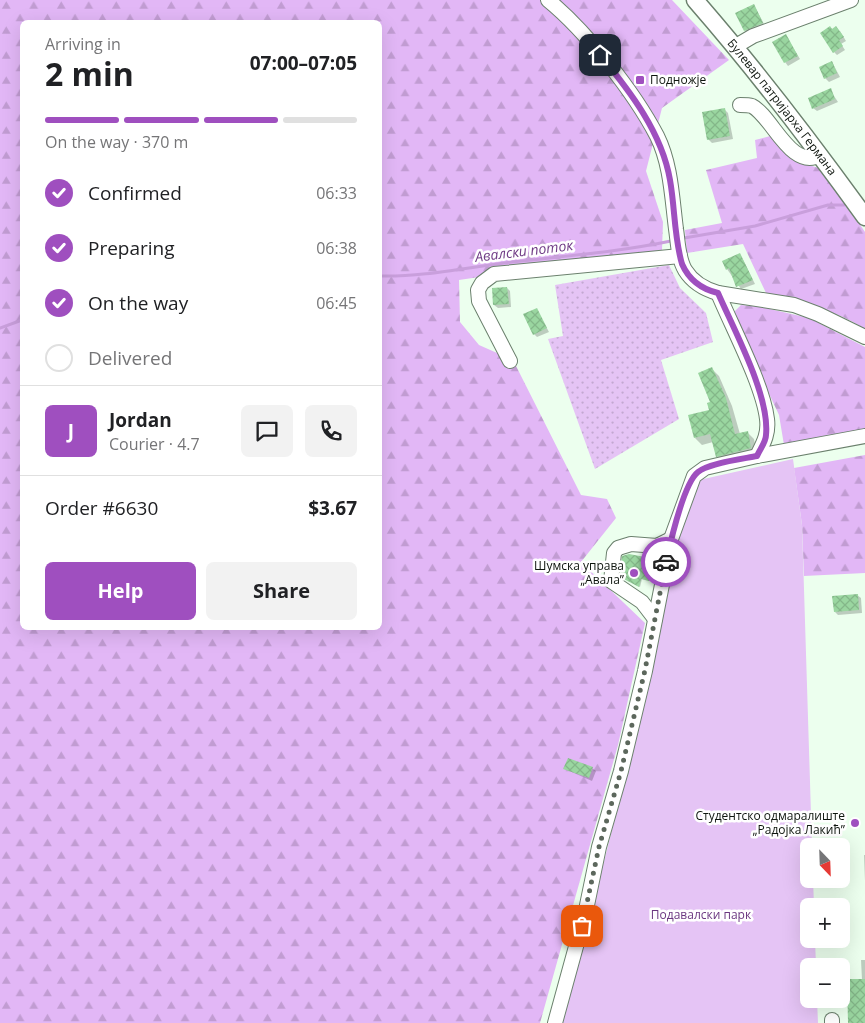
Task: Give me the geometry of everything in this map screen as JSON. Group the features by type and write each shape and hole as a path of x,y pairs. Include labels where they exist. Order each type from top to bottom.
{"main road":[{"name":"Булевар патријарха Германа","path":"696,0 736,46 865,217"}],"street":[{"path":"548,0 610,68 657,136 670,179 680,256 685,270 694,281 707,290 718,293 794,305 818,314 865,337"},
{"path":"736,46 753,36 842,1"},
{"path":"740,105 751,105 759,111 794,151 804,157 814,158 820,155"},
{"path":"510,361 479,300 478,290 487,278 494,274 680,256"},
{"path":"718,293 760,391 767,419 766,438 757,456"},
{"path":"556,1023 586,910 599,847 623,763 671,539 696,473 705,468 757,456 865,436"},
{"path":"655,620 642,602 611,581 614,553 618,548 626,545 657,546 671,539"}],"green space":[{"path":"0,0 672,0 729,60 662,108 646,171 663,222 662,250 459,280 460,322 479,345 513,360 581,495 607,499 616,518 581,562 645,623 618,745 540,1023 0,1023"},
{"path":"774,135 799,162 822,169 865,232 865,329 854,322 818,307 767,295 743,244 687,253 685,230 722,223 706,170 757,158 755,140"},
{"path":"669,265 680,288 706,313 713,342 661,360 679,419 595,469 548,339 563,336 555,285"},
{"path":"741,305 761,307 809,318 865,347 865,432 784,445 779,415 732,314"},
{"path":"865,455 865,573 804,576 802,525 794,468"},
{"name":"Подавалски парк","path":"793,459 802,525 812,838 800,838 800,888 813,888 814,898 800,898 800,948 815,948 816,958 800,958 800,1008 817,1008 818,1023 563,1023 650,680 677,540 699,480"}],"building":[{"path":"754,4 763,23 744,31 735,13"},
{"path":"830,26 832,29 836,26 844,37 839,40 843,46 833,53 820,33"},
{"path":"786,34 798,56 784,63 772,42"},
{"path":"832,61 837,73 824,79 819,67"},
{"path":"831,88 835,99 812,109 808,98"},
{"path":"725,108 730,136 707,140 702,112"},
{"path":"740,253 753,280 736,287 729,268 726,270 722,261"},
{"path":"507,287 509,304 493,305 492,288"},
{"path":"537,308 547,328 533,335 523,314"},
{"path":"712,367 726,398 735,434 748,431 751,448 716,457 710,434 694,438 688,415 709,410 707,403 710,402 698,373"},
{"name":"Шумска управа „Авала”","path":"629,554 645,557 643,566 652,568 649,581 641,579 639,587 620,577 622,556"},
{"path":"858,594 859,610 834,612 832,596"},
{"path":"568,758 593,767 589,778 563,769"},
{"path":"850,979 865,979 865,1023 848,1023"}],"waterway":[{"name":"Авалски поток","path":"684,238 755,226 828,205 844,205"},
{"name":"Авалски поток","path":"382,276 430,273 611,251 671,241"},
{"name":"Авалски поток","path":"0,328 20,321"}],"way so far":[{"path":"582,926 599,847 621,771 645,670 666,562"}],"place":[{"name":"Подножје","path":"640,80"},
{"name":"Шумска управа „Авала”","path":"634,573"},
{"name":"Студентско одмаралиште „Радојка Лакић”","path":"855,823"}],"route":[{"path":"600,55 626,89 657,136 670,179 682,264 688,275 700,286 718,293 760,391 767,419 766,438 757,456 705,468 694,476 675,524 666,562"}]}
